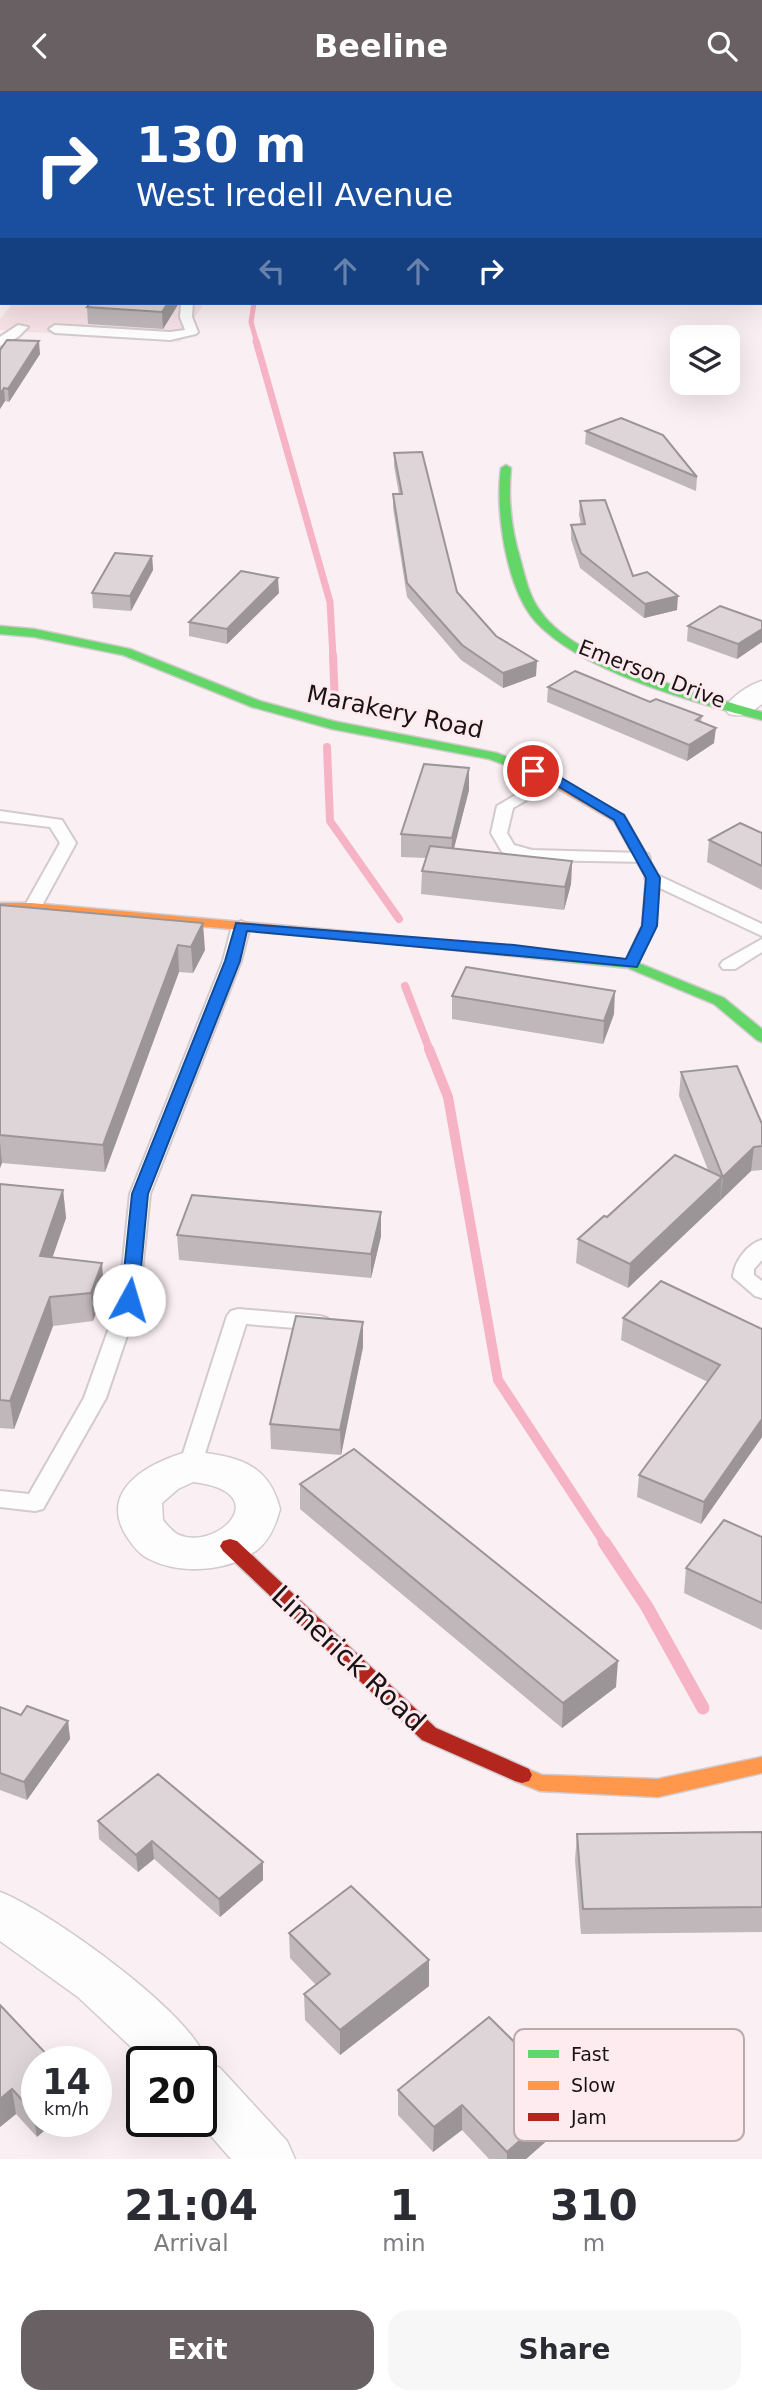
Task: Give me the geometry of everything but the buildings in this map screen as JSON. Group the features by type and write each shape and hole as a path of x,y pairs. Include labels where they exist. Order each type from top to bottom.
{"street":[{"name":"Emerson Drive","path":"506,468 501,495 511,547 525,594 540,621 570,642 618,666 750,712"},
{"name":"Marakery Road","path":"0,630 34,633 126,652 256,704 332,725 492,756 553,778 619,818 653,878"},
{"path":"750,712 762,690"},
{"path":"631,964 649,926 653,878"},
{"path":"0,907 33,907 514,950 631,964 719,1001 762,1037"},
{"path":"190,1466 213,1466 234,1473 250,1484 258,1500 257,1517 248,1534 230,1546 207,1553 183,1553 162,1547 146,1534 138,1518 140,1501 151,1485 168,1473 190,1466"},
{"name":"Limerick Road","path":"230,1546 429,1734 540,1783 658,1788 762,1765"},
{"path":"0,1914 48,1942 142,2018 167,2046"},
{"path":"217,2103 267,2159"}],"lane":[{"path":"55,329 170,336 192,332 186,317 187,305"},
{"path":"0,342 23,327"},
{"path":"553,778 505,806 499,833 508,848 531,855 642,858"},
{"path":"0,816 56,823 68,843 33,907"},
{"path":"653,878 762,931"},
{"path":"0,1499 35,1503 94,1398 129,1300 140,1194 232,961 241,926"},
{"path":"729,965 762,944"},
{"path":"762,1247 744,1267 743,1277 762,1291"},
{"path":"190,1466 238,1316 344,1325"}],"shaded area":[{"path":"11,305 203,305 180,342 0,330 0,319"}],"waterway":[{"path":"254,305 251,322 257,343"},
{"path":"256,341 330,602 333,657"},
{"path":"333,655 335,705"},
{"path":"327,747 330,821 399,919"},
{"path":"405,986 430,1051"},
{"path":"429,1049 448,1097 498,1380 605,1543"},
{"path":"604,1542 647,1607 703,1708"}],"traffic: fast":[{"path":"506,468 504,502 508,535 523,589 538,617 556,635 610,665 642,678 762,716"},
{"path":"0,630 34,633 126,652 256,704 332,725 492,756 544,775"},
{"path":"365,937 631,964 719,1001 762,1037"}],"traffic: slow":[{"path":"544,775 619,818 653,878 649,926 631,964"},
{"path":"0,907 31,907 365,937"},
{"path":"522,1775 540,1783 658,1788 762,1765"}],"traffic: jam":[{"path":"230,1546 429,1734 522,1775"}],"route":[{"path":"129,1300 140,1194 232,961 241,926 514,950 631,964 649,926 653,878 619,818 553,778 533,771"}]}
